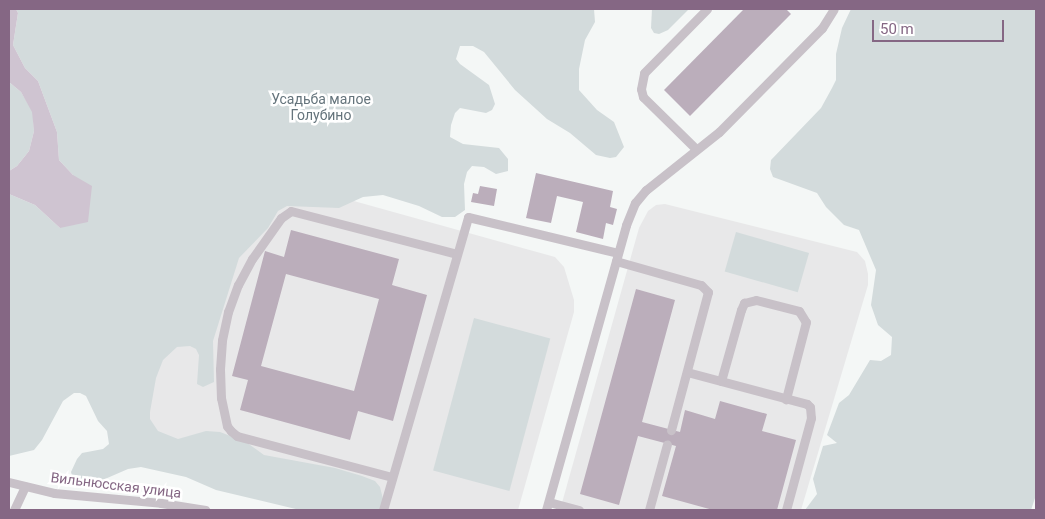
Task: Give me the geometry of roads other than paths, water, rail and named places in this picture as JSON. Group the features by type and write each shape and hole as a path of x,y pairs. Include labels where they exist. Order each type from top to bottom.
{"lane":[{"path":"696,149 643,97 641,89 644,73 707,9"},
{"path":"579,510 547,506 617,257 635,203 646,190 719,132 822,28 834,9"},
{"path":"392,477 238,436 231,431 227,426 222,398 220,369 222,340 228,312 238,285 252,259 281,218 291,211 457,254"},
{"path":"383,510 468,218 617,257 706,288 707,298 671,430"},
{"path":"721,381 744,303 756,300 799,312 806,322 786,398"},
{"path":"687,372 807,404 812,412 786,510"},
{"path":"649,510 667,444"},
{"name":"Вильнюсская улица","path":"9,482 54,493 160,507 205,510"},
{"path":"9,504 25,486"},
{"path":"14,510 25,486"}],"park label":[{"name":"Усадьба малое Голубино","path":"321,108"}]}
